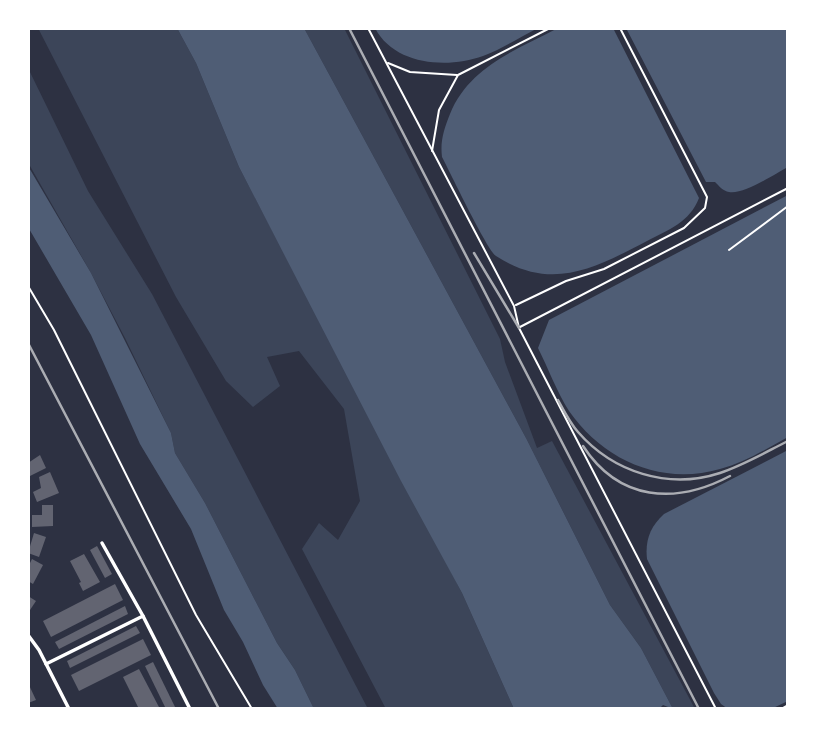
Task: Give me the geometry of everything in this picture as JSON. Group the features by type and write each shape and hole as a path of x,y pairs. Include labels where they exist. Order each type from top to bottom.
{"street":[{"path":"103,543 190,709"},
{"path":"46,664 143,616"},
{"path":"28,635 69,709"}],"lane":[{"path":"368,28 514,306 519,328 716,709"},
{"path":"388,63 410,72 458,75 550,28"},
{"path":"514,306 566,281 604,269 684,228 705,208 706,197 620,28"},
{"path":"432,151 439,110 458,75"},
{"path":"519,328 788,188"},
{"path":"729,250 788,206"},
{"path":"28,286 60,342 196,615 251,709"},
{"path":"781,709 788,705"}],"shaded area":[{"path":"38,28 177,28 196,63 239,167 462,593 514,709 386,709 302,549 319,523 338,540 360,501 344,409 299,351 267,357 280,386 253,407 226,381 176,297"},
{"path":"177,28 304,28 526,438 610,605 641,648 673,709 663,705 659,709 514,709 462,593 401,481 239,167 196,63"},
{"path":"304,28 344,28 500,339 505,362 537,448 552,441 695,709 673,709 641,648 610,605 526,438"},
{"path":"375,28 538,28 483,56 438,63 408,57 395,50"},
{"path":"558,28 613,28 699,198 684,219 663,233 591,267 555,274 536,273 516,267 491,251 442,157 442,146 450,114 469,84 510,52"},
{"path":"626,28 788,28 788,167 735,192 725,191 715,182 706,182"},
{"path":"28,68 88,191 152,294 368,709 314,709 205,503 175,453 171,433 125,338 30,166"},
{"path":"28,166 91,273 171,433 175,453 205,503 314,709 278,709 263,685 224,610 191,529 140,444 91,335 28,227"},
{"path":"788,195 788,437 738,463 720,469 676,474 635,465 599,443 569,411 538,348 549,320"},
{"path":"788,450 788,701 771,709 728,709 714,693 647,559 648,540 655,524 664,514"}],"building":[{"path":"40,455 46,468 28,477 28,463"},
{"path":"50,472 59,493 37,502 33,492 41,488 39,477"},
{"path":"42,505 53,505 53,526 32,527 32,515 42,515"},
{"path":"34,533 46,537 39,557 28,553"},
{"path":"97,546 112,574 105,578 90,550"},
{"path":"84,554 100,582 83,591 70,561"},
{"path":"32,559 43,565 33,584 28,581 28,567"},
{"path":"115,584 123,600 51,637 43,621"},
{"path":"28,596 36,601 28,613"},
{"path":"125,606 128,614 59,649 55,642"},
{"path":"136,626 140,633 70,668 67,661"},
{"path":"143,639 151,655 79,691 71,675"},
{"path":"153,662 176,709 166,709 145,666"},
{"path":"139,669 160,709 139,709 123,677"},
{"path":"28,683 36,700 28,703"}],"railway":[{"path":"349,28 699,709"},
{"path":"474,253 519,328"},
{"path":"28,343 219,709"},
{"path":"558,400 575,428 592,446 625,467 661,478 700,478 720,473 788,441"},
{"path":"583,446 613,478 649,492 669,494 689,491 730,476"}]}
